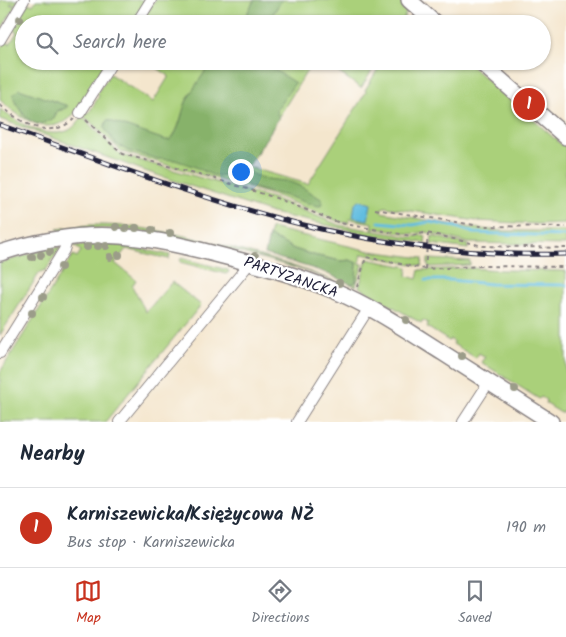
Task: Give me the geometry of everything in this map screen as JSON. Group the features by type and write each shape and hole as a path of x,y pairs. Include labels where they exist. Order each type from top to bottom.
{"main road":[{"path":"409,0 426,15"},
{"path":"490,70 565,132"},
{"name":"PARTYZANCKA","path":"0,253 34,243 68,237 105,234 139,237 177,244 317,283 369,308 551,422"}],"street":[{"path":"0,40 24,0"},
{"path":"142,15 151,0"},
{"path":"80,113 107,70"},
{"path":"0,353 64,250 68,237"},
{"path":"119,422 250,263"},
{"path":"297,422 369,308"},
{"path":"463,422 488,382"}],"path":[{"path":"0,105 37,128 51,130 68,125 80,113 122,154 276,198 340,223 411,236 428,234 483,246 566,248"},
{"path":"375,209 480,226 566,227"},
{"path":"425,269 428,234"},
{"path":"356,288 366,257 425,269 482,266 566,267"}],"green space":[{"path":"0,0 19,0 15,5 10,4 15,7 0,31"},
{"path":"36,0 146,0 137,15 21,15 28,3 33,5"},
{"path":"155,0 254,0 246,15 146,15"},
{"path":"254,0 282,0 272,15 246,15"},
{"path":"282,0 400,0 406,5 407,11 405,15 272,15"},
{"path":"15,35 15,70 101,70 75,113 68,119 50,126 41,125 23,118 0,100 0,49 5,41 10,44","holes":["14,100 62,110 57,111 56,114 39,124 24,116"]},
{"path":"160,70 206,70 190,95 176,131 170,140 191,149 239,70 307,70 248,167 308,184 366,92 365,90 377,70 475,70 517,102 515,104 555,139 559,138 557,141 562,145 566,144 566,223 537,224 477,221 385,207 382,208 381,212 501,231 566,231 566,245 469,243 426,232 411,234 372,228 373,223 350,219 349,223 340,222 276,196 122,152 83,115 85,112 89,113 99,96 97,93 110,74 153,102 169,76"},
{"path":"206,70 275,70 295,83 276,110 279,118 248,167 238,164 222,176 212,175 175,160 158,159 128,151 116,144 104,128 107,120 165,140 170,140 176,132 190,95"},
{"path":"335,70 372,70 361,88"},
{"path":"19,89 68,106 57,111 54,119 41,124 35,123 23,113 16,103 13,95"},
{"path":"0,109 31,128 49,133 67,131 82,117 121,155 275,199 339,225 411,237 424,235 426,236 425,243 367,234 272,213 148,172 0,119"},
{"path":"248,171 262,178 295,184 321,199 323,203 321,206 313,205 252,187 240,181 240,177 244,172"},
{"path":"89,225 146,229 220,245 314,273 385,305 384,308 327,279 308,272 206,244 124,229 103,228 61,231 57,229"},
{"path":"271,228 370,251 423,258 422,266 362,254 359,263 363,264 356,286 351,284 356,282 357,263 350,260 341,261 313,255 294,249 269,236"},
{"path":"269,236 294,249 313,255 341,261 350,260 357,263 356,282 351,284 321,271 265,254"},
{"path":"432,236 469,245 468,249 431,244"},
{"path":"103,244 126,246 170,255 169,259 126,249 115,263 136,280 132,286 146,312 172,282 201,305 105,422 0,422 0,372 73,255 77,257 81,251 74,246"},
{"path":"61,247 46,270 40,272 0,335 0,263"},
{"path":"181,258 228,270 229,272 226,274 180,262"},
{"path":"367,259 408,267 407,276 417,279 419,270 470,268 566,271 566,412 563,411 561,413 545,403 546,400 541,397 539,399 481,362 485,357 479,353 476,358 453,344 454,342 450,339 449,341 427,327 428,323 423,320 421,323 359,287"},
{"path":"428,259 470,261 470,265 429,267"}],"water":[{"path":"359,200 371,204 368,220 353,217 355,204"}],"waterway":[{"path":"379,222 413,225 429,222 456,227 474,233 566,236"},
{"path":"426,280 491,284 566,285"}],"railway":[{"path":"0,125 199,195 321,229 382,241 443,249 474,252 566,254"}],"place":[{"name":"Karniszewicka/Księżycowa NŻ","path":"529,104"}]}
